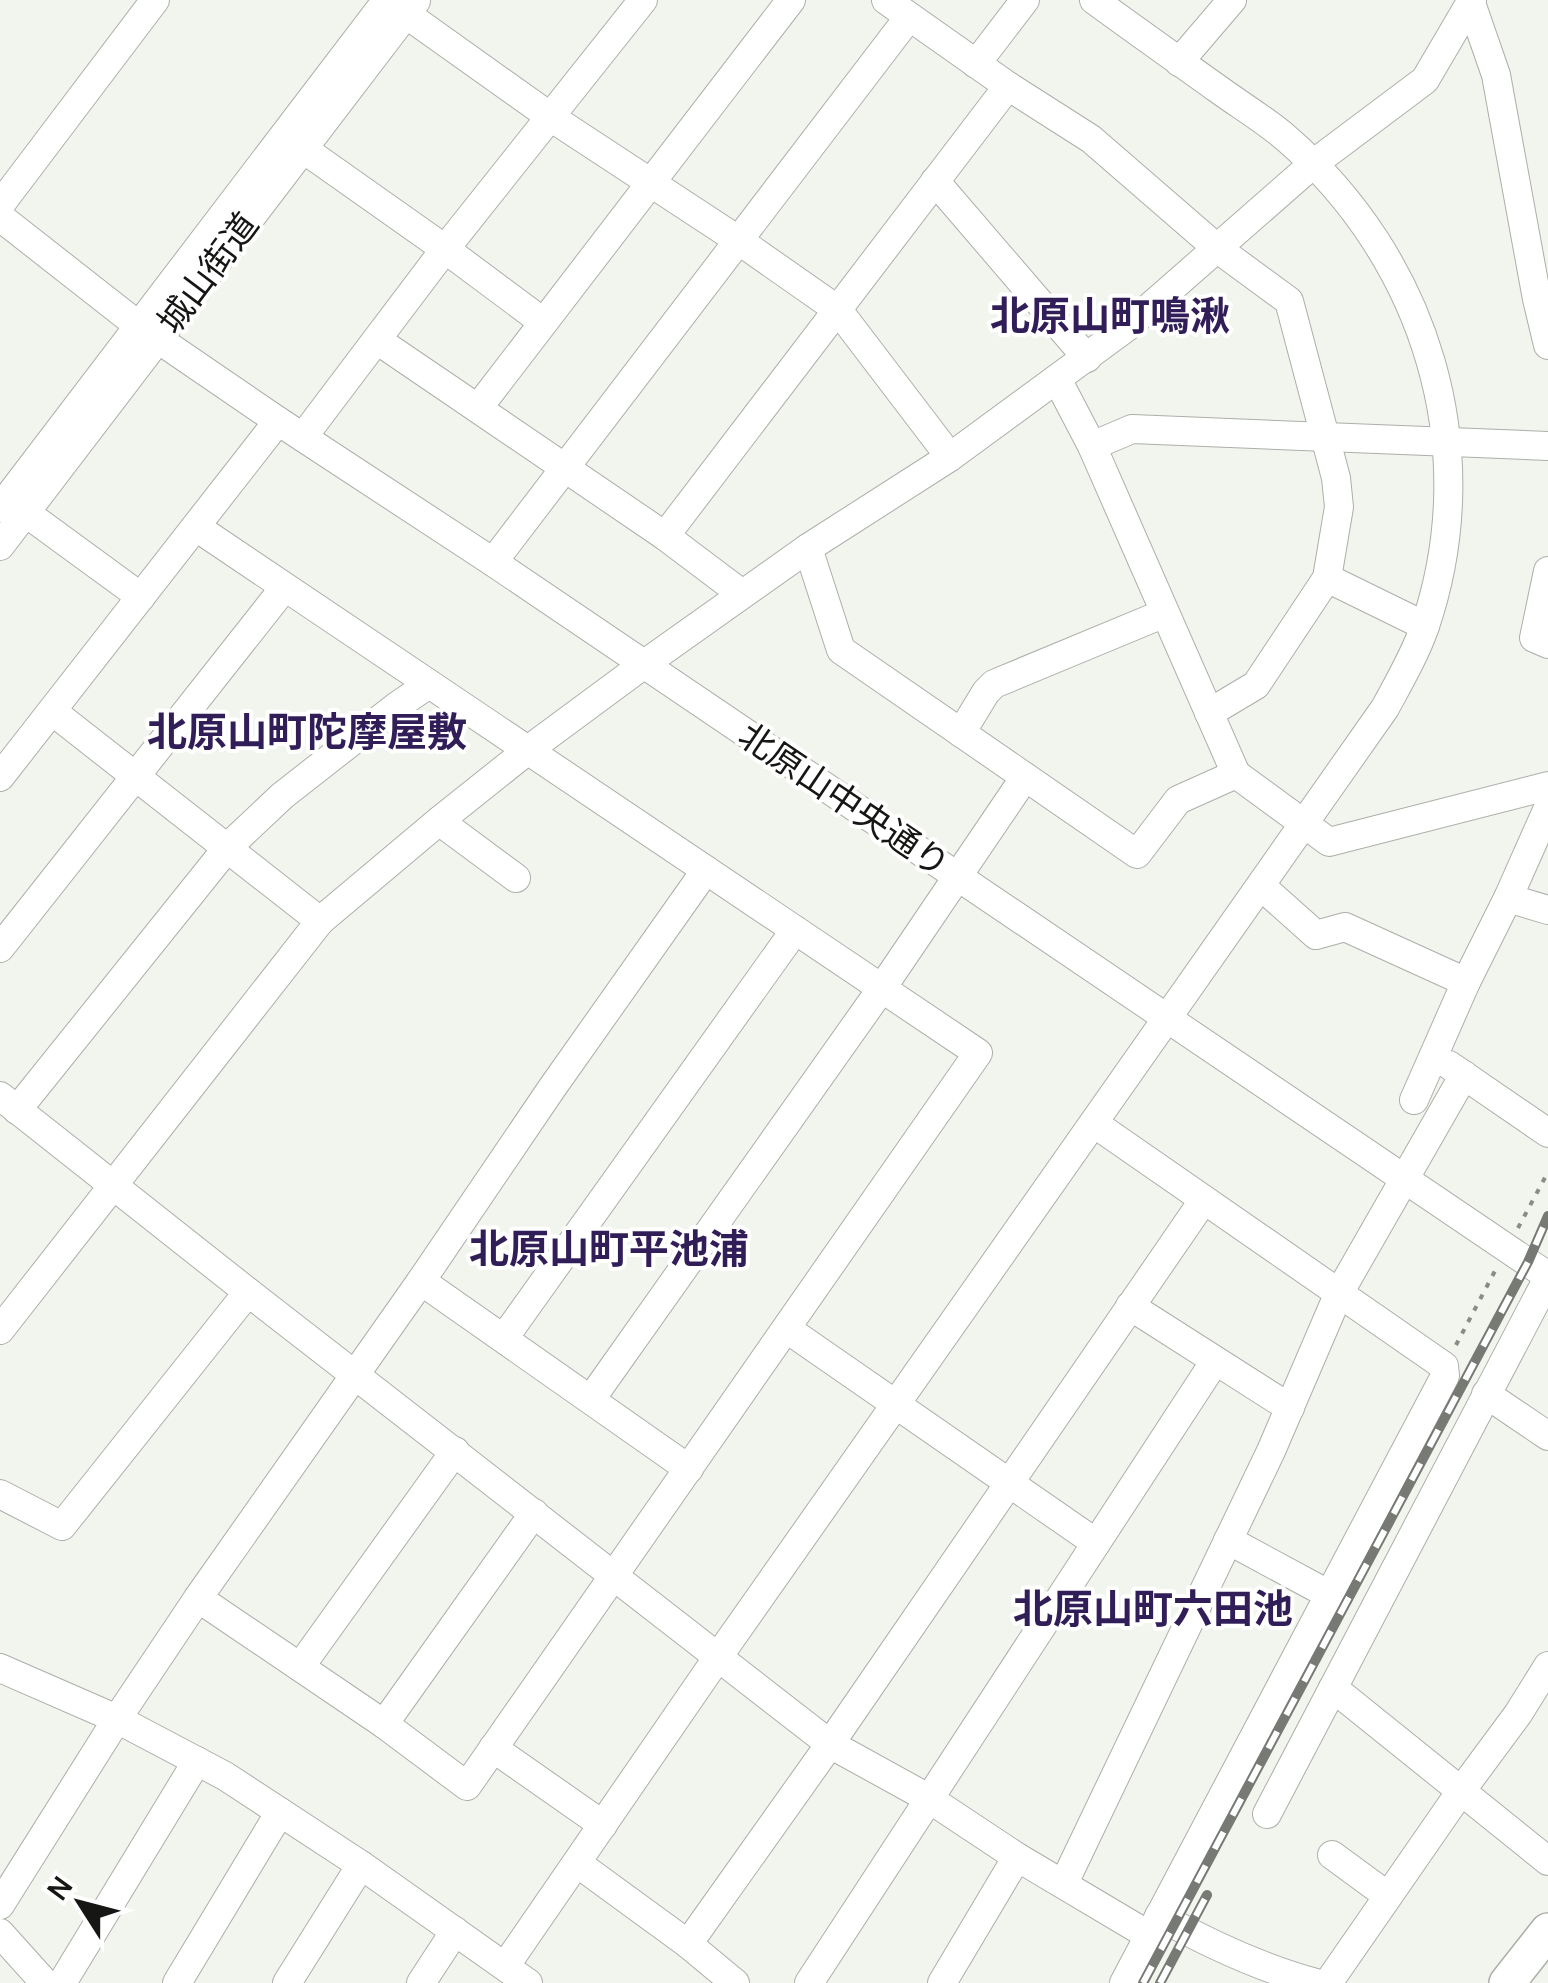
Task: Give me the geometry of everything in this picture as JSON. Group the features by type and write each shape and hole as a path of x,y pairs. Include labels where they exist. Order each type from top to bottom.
{"main road":[{"path":"1507,1983 1548,1932"}],"street":[{"path":"0,205 155,0"},
{"path":"304,437 445,250 643,0"},
{"path":"478,408 791,0"},
{"path":"976,64 1025,0"},
{"path":"506,1966 718,1657 1385,708 1426,626 1447,526 1446,441 1442,403 1430,359 1402,284 1348,202 1284,136 1094,0"},
{"path":"1180,62 1232,0"},
{"path":"0,1330 320,922 528,750 643,664 808,548 950,457 1127,328 1313,164 1424,80 1471,1"},
{"path":"1471,1 1496,75 1536,299 1548,345"},
{"path":"403,5 552,118 838,310 950,457"},
{"name":"城山街道","path":"0,546 13,510 149,333 302,148 403,5"},
{"name":"城山街道","path":"149,333 228,206 403,5"},
{"path":"493,562 738,240 897,8 1090,138 1218,250 1289,301 1336,478 1339,507 1327,578 1256,685 1209,713"},
{"path":"665,536 1008,86"},
{"path":"302,148 543,322"},
{"path":"936,181 1086,358"},
{"name":"北原山中央通り","path":"0,218 149,333 278,422 493,562 1548,1277"},
{"path":"377,340 665,536 742,594"},
{"path":"1057,379 1092,446 1236,774 1329,842 1548,786"},
{"path":"0,777 278,422"},
{"path":"1092,446 1132,428 1548,446"},
{"path":"13,510 141,597"},
{"path":"196,527 978,1053 467,1786 384,1724 198,1598"},
{"path":"808,548 842,650 1137,854 1178,800 1236,774"},
{"path":"1548,572 1534,638 1548,644"},
{"path":"1327,578 1426,626"},
{"path":"0,948 284,588"},
{"path":"961,733 994,684 1165,613"},
{"path":"428,684 282,796 228,848 9,1103 830,1744 928,1798 1064,1884 1154,1926 1188,1932 1280,1973 1316,1983"},
{"path":"52,712 320,922"},
{"path":"590,1398 882,988 1025,777"},
{"path":"1414,1100 1546,817"},
{"path":"438,822 516,878"},
{"path":"0,1905 198,1598 706,870"},
{"path":"1261,886 1316,935 1344,927 1466,982"},
{"path":"1508,898 1548,910"},
{"path":"504,1338 795,930"},
{"path":"1436,1055 1548,1133"},
{"path":"1064,1884 1290,1408 1338,1295 1464,1075"},
{"path":"1095,1124 1444,1366 1446,1376 1124,1983"},
{"path":"688,1944 1203,1201"},
{"path":"1267,1814 1548,1277"},
{"path":"421,1281 689,1470"},
{"path":"0,1494 62,1526 248,1292"},
{"path":"1130,1306 1290,1408"},
{"path":"787,1329 1096,1543"},
{"path":"809,1983 1215,1361"},
{"path":"1486,1394 1548,1436"},
{"path":"300,1667 455,1451"},
{"path":"384,1724 534,1513"},
{"path":"1228,1540 1328,1594"},
{"path":"1328,1983 1548,1666"},
{"path":"4,1677 117,1719 197,1761 361,1865 528,1983"},
{"path":"1333,1688 1548,1861"},
{"path":"493,1748 603,1825"},
{"path":"62,1983 197,1761"},
{"path":"177,1983 280,1812"},
{"path":"1332,1856 1388,1896"},
{"path":"942,1983 1017,1857"},
{"path":"577,1863 735,1983"},
{"path":"287,1983 361,1865"},
{"path":"420,1983 455,1930"},
{"path":"0,1933 46,1983"}],"path":[{"path":"1514,1235 1548,1172"},
{"path":"1444,1366 1499,1264"}],"railway":[{"path":"1143,1983 1528,1262 1548,1216"},
{"path":"1160,1983 1207,1895"}],"district":[{"name":"北原山町鳴湫","path":"1110,316"},
{"name":"北原山町陀摩屋敷","path":"307,732"},
{"name":"北原山町平池浦","path":"609,1249"},
{"name":"北原山町六田池","path":"1153,1609"}]}
